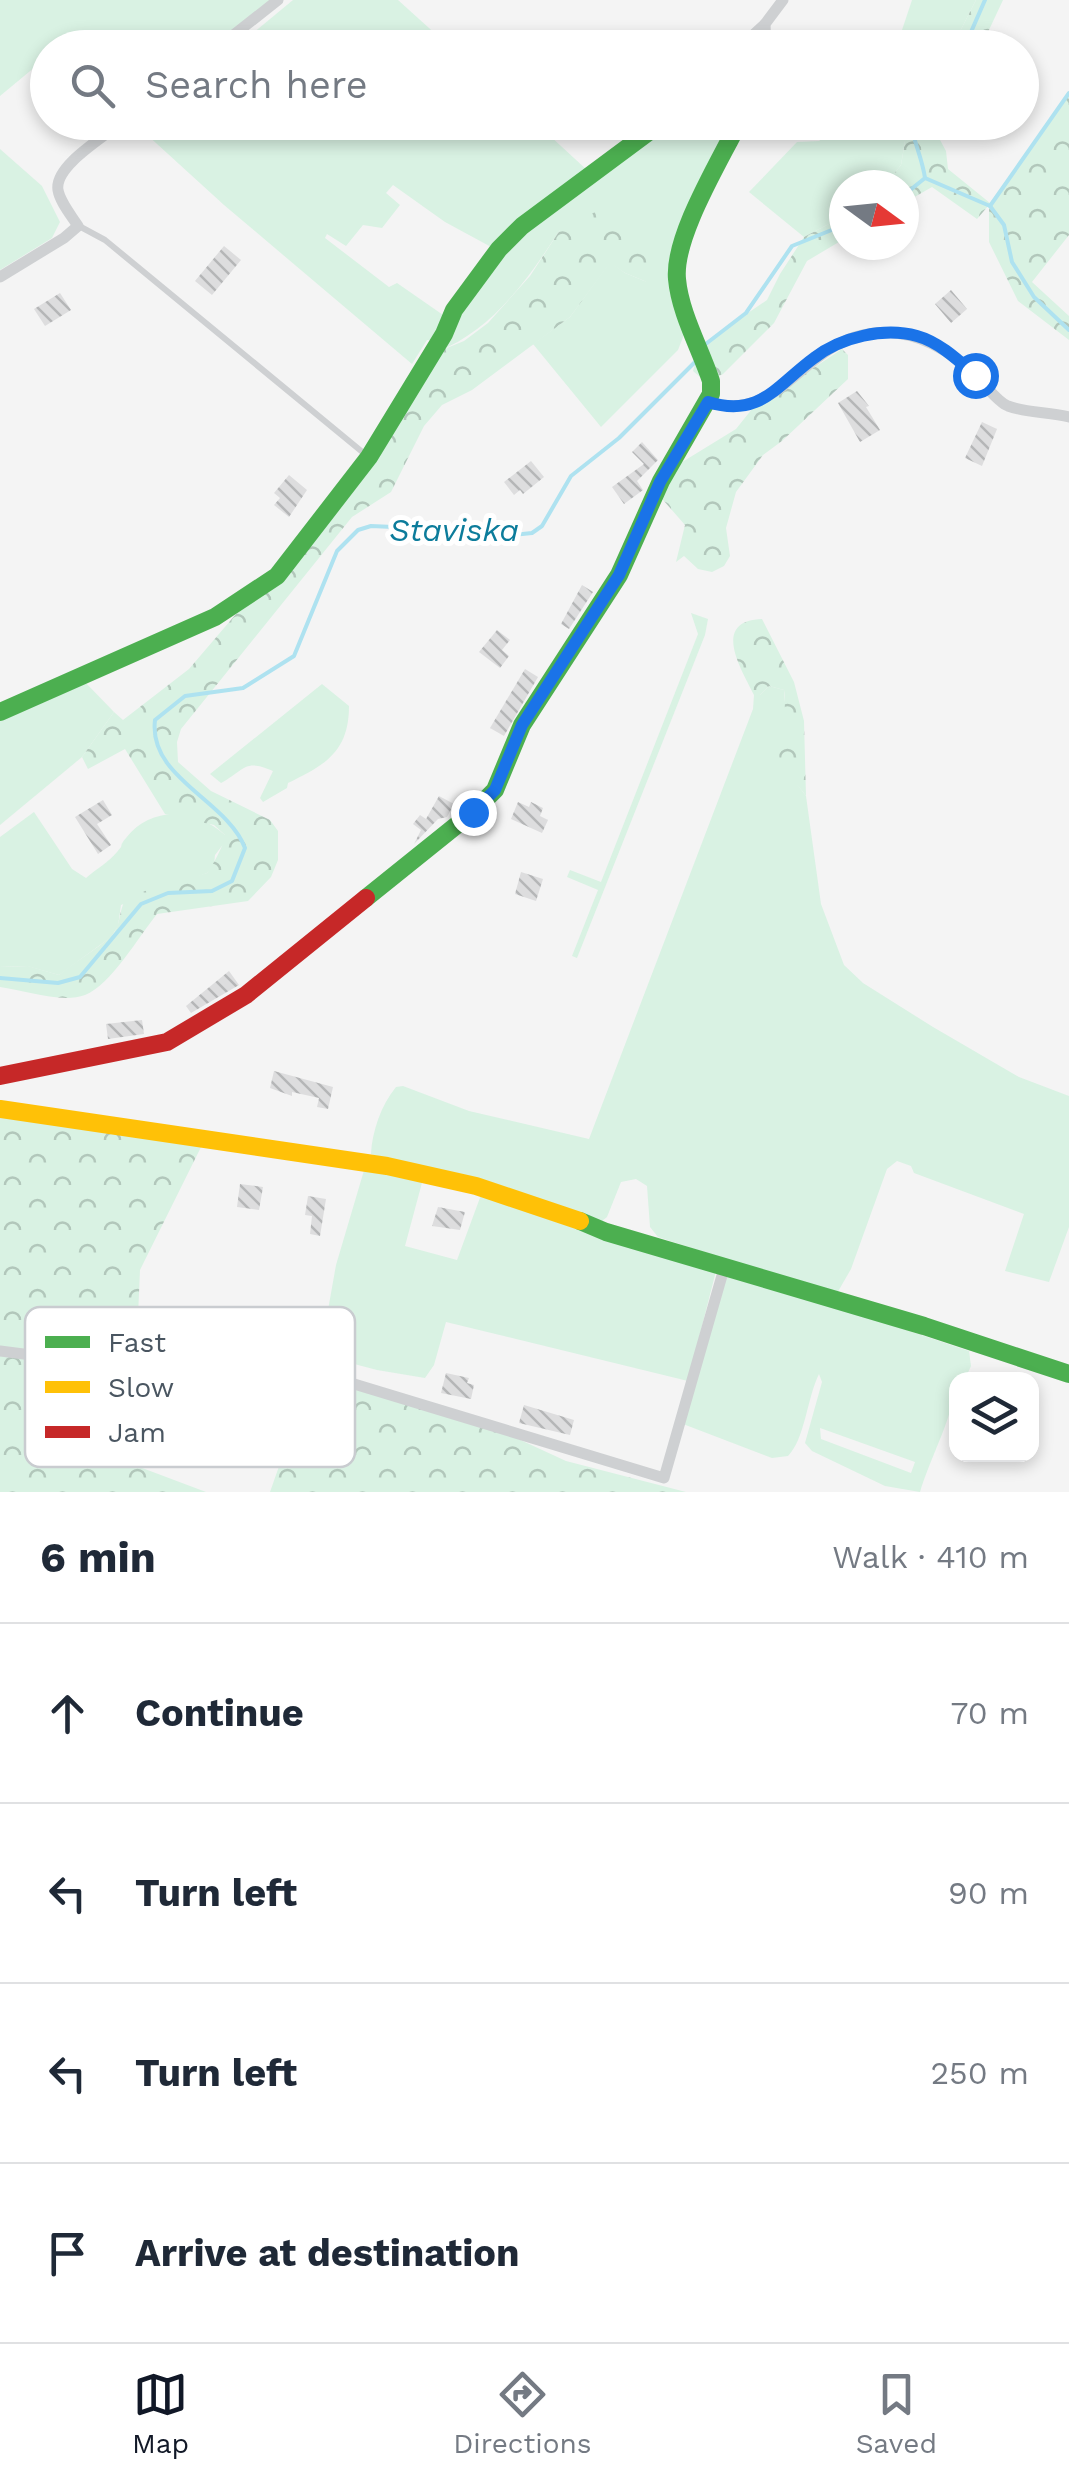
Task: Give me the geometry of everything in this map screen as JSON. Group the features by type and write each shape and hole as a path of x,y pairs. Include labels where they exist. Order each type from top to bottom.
{"street":[{"path":"240,30 278,0"},
{"path":"758,30 784,0"},
{"path":"765,24 765,30"},
{"path":"0,276 78,226 59,195 60,177 100,140"},
{"path":"0,712 215,617 278,576 369,457 444,334 454,310 500,248 522,226 638,140"},
{"path":"0,1076 167,1042 246,995 473,812 495,790 522,725 619,575 660,482 708,402 711,381 676,276 679,252 730,140"},
{"path":"708,402 727,408 756,404 816,356 861,335 887,333 918,336 953,355 1004,406 1069,417"},
{"path":"0,1109 372,1161 542,1205 606,1232 725,1265 1069,1374"},
{"path":"355,1384 664,1478 725,1265"},
{"path":"0,1351 25,1354"}],"lane":[{"path":"78,226 105,240 369,457"}],"green space":[{"path":"0,0 270,0 232,30 30,30 30,71 0,96"},
{"path":"293,0 398,0 431,30 257,30"},
{"path":"912,0 976,0 961,30 902,30"},
{"path":"976,0 1003,0 989,30 961,30"},
{"path":"1069,92 1069,235 1032,282 1069,316 1069,340 1018,301 989,242 989,205 977,219 932,187 919,194 919,170 897,170 905,140 940,140 948,169 990,203 1035,140 1039,140 1039,134"},
{"path":"153,140 554,140 587,170 493,248 445,222 393,185 386,193 400,205 382,228 363,225 346,246 327,234 325,238 389,287 397,283 446,317 435,340 427,340 412,364"},
{"path":"650,140 728,140 669,263 670,291 684,316 685,332 678,350 601,427 533,344 570,317 610,262 647,282 560,230 508,301 476,330 437,352 502,254 531,225"},
{"path":"905,140 897,170 829,170 829,224 804,237 749,192 797,142"},
{"path":"0,149 42,186 60,222 52,238 0,270"},
{"path":"605,207 626,217 649,238 660,263 657,273 647,282 610,263 570,317 472,390 442,405 424,426 391,492 352,517 181,729 178,762 211,791 270,820 278,831 278,860 271,877 248,901 157,914 114,971 85,995 54,997 0,987 0,967 28,966 59,975 113,934 128,896 207,873 225,835 214,825 165,814 125,749 88,769 82,757 114,712 123,720 189,669 364,458 437,352 464,341 488,323 530,276 560,230"},
{"path":"829,224 829,248 807,261 774,323 723,374 707,383 693,371 699,350 767,300 804,237"},
{"path":"842,349 848,355 848,379 763,455 736,492 726,528 730,556 724,566 712,572 698,569 684,556 676,562 685,525 657,493 679,464 736,429 752,409"},
{"path":"691,613 708,619 705,635 577,958 572,956 598,890 567,877 570,870 601,882 698,634"},
{"path":"762,619 794,682 804,721 806,796 786,772 779,756 784,690 769,686 760,695 754,695 734,648 737,628"},
{"path":"81,678 114,712 82,757 0,825 0,716"},
{"path":"322,684 349,706 345,735 324,763 263,802 260,798 273,771 250,766 221,783 210,774"},
{"path":"769,686 784,690 791,776 806,796 821,904 844,965 863,983 933,1027 1019,1077 1069,1096 1069,1227 1049,1282 1005,1271 1024,1214 914,1173 911,1166 897,1161 887,1169 851,1269 836,1295 658,1237 650,1227 647,1186 636,1179 621,1182 602,1221 371,1154 382,1110 396,1087 403,1086 469,1111 589,1139 753,709 754,695 760,695"},
{"path":"34,812 72,869 86,878 114,856 136,827 161,816 174,814 201,820 225,835 225,842 207,873 121,905 118,926 111,937 59,975 27,966 0,967 0,837"},
{"path":"0,1102 203,1143 140,1270 138,1307 25,1307 25,1467 140,1467 206,1492 0,1492"},
{"path":"365,1167 423,1179 405,1246 457,1260 481,1195 716,1271 688,1381 446,1322 434,1365 425,1378 355,1364 355,1307 329,1307 336,1265"},
{"path":"737,1273 969,1351 968,1372 949,1372 949,1413 920,1492 885,1486 812,1451 805,1443 822,1382 819,1374 798,1439 788,1456 772,1458 683,1424 724,1278","holes":["820,1428 915,1462 911,1473 821,1439"]},
{"path":"355,1387 486,1424 566,1461 686,1492 270,1492 279,1467 355,1467"}],"building":[{"path":"224,246 241,260 212,295 195,281"},
{"path":"951,290 967,309 951,323 935,304"},
{"path":"60,293 71,310 45,326 34,309"},
{"path":"857,391 880,430 860,442 838,403"},
{"path":"982,422 997,429 982,466 965,458"},
{"path":"642,442 658,460 637,481 643,490 624,504 612,487 644,464 632,452"},
{"path":"531,461 544,477 523,494 520,490 514,495 504,482"},
{"path":"289,475 307,490 289,517 274,505 280,498 274,493"},
{"path":"582,585 593,592 569,629 561,624"},
{"path":"497,630 510,640 502,650 509,656 500,668 479,652"},
{"path":"525,669 538,677 504,736 490,728"},
{"path":"439,796 454,804 447,817 438,819 414,844 421,830 413,824 420,815 426,819"},
{"path":"103,800 112,815 97,824 111,845 98,854 75,817"},
{"path":"518,802 529,807 531,802 543,808 540,816 548,820 542,833 511,819"},
{"path":"521,872 543,879 536,901 515,894"},
{"path":"229,971 239,985 191,1013 186,1006"},
{"path":"142,1020 144,1034 108,1039 106,1024"},
{"path":"274,1071 333,1087 328,1109 317,1107 319,1098 292,1092 292,1096 270,1088"},
{"path":"240,1184 263,1187 259,1210 237,1207"},
{"path":"308,1196 326,1199 320,1236 310,1234 312,1216 305,1215"},
{"path":"438,1207 465,1212 460,1230 432,1226"},
{"path":"446,1373 469,1378 467,1383 474,1385 471,1399 441,1393"},
{"path":"524,1405 574,1420 570,1435 519,1423"}],"waterway":[{"name":"Staviska","path":"972,30 985,0"},
{"path":"1039,136 1069,93"},
{"name":"Staviska","path":"915,140 925,178 919,183"},
{"path":"990,206 1036,140"},
{"path":"925,178 990,206 1004,225 1012,262 1034,297 1069,330"},
{"name":"Staviska","path":"707,343 746,313 792,246 829,231"},
{"name":"Staviska","path":"0,978 58,983 80,977 141,904 168,893 212,891 232,881 245,848 236,831 164,758 156,740 155,720 185,696 243,688 294,656 337,551 358,530 371,526 438,529 493,537 532,533 542,526 571,476 619,438 696,361"}],"traffic: fast":[{"path":"0,712 215,617 277,576 369,457 444,334 454,310 499,249 522,226 638,140"},
{"path":"366,898 495,790 522,725 619,575 661,481 711,394 711,381 682,305 678,262 699,199 730,140"},
{"path":"580,1221 1069,1374"}],"traffic: slow":[{"path":"0,1109 387,1166 476,1186 580,1221"}],"traffic: jam":[{"path":"0,1076 167,1042 246,995 366,898"}],"route":[{"path":"473,812 495,790 522,725 619,575 660,482 708,402 727,408 756,404 816,356 861,335 918,336 953,355 975,375"}]}
